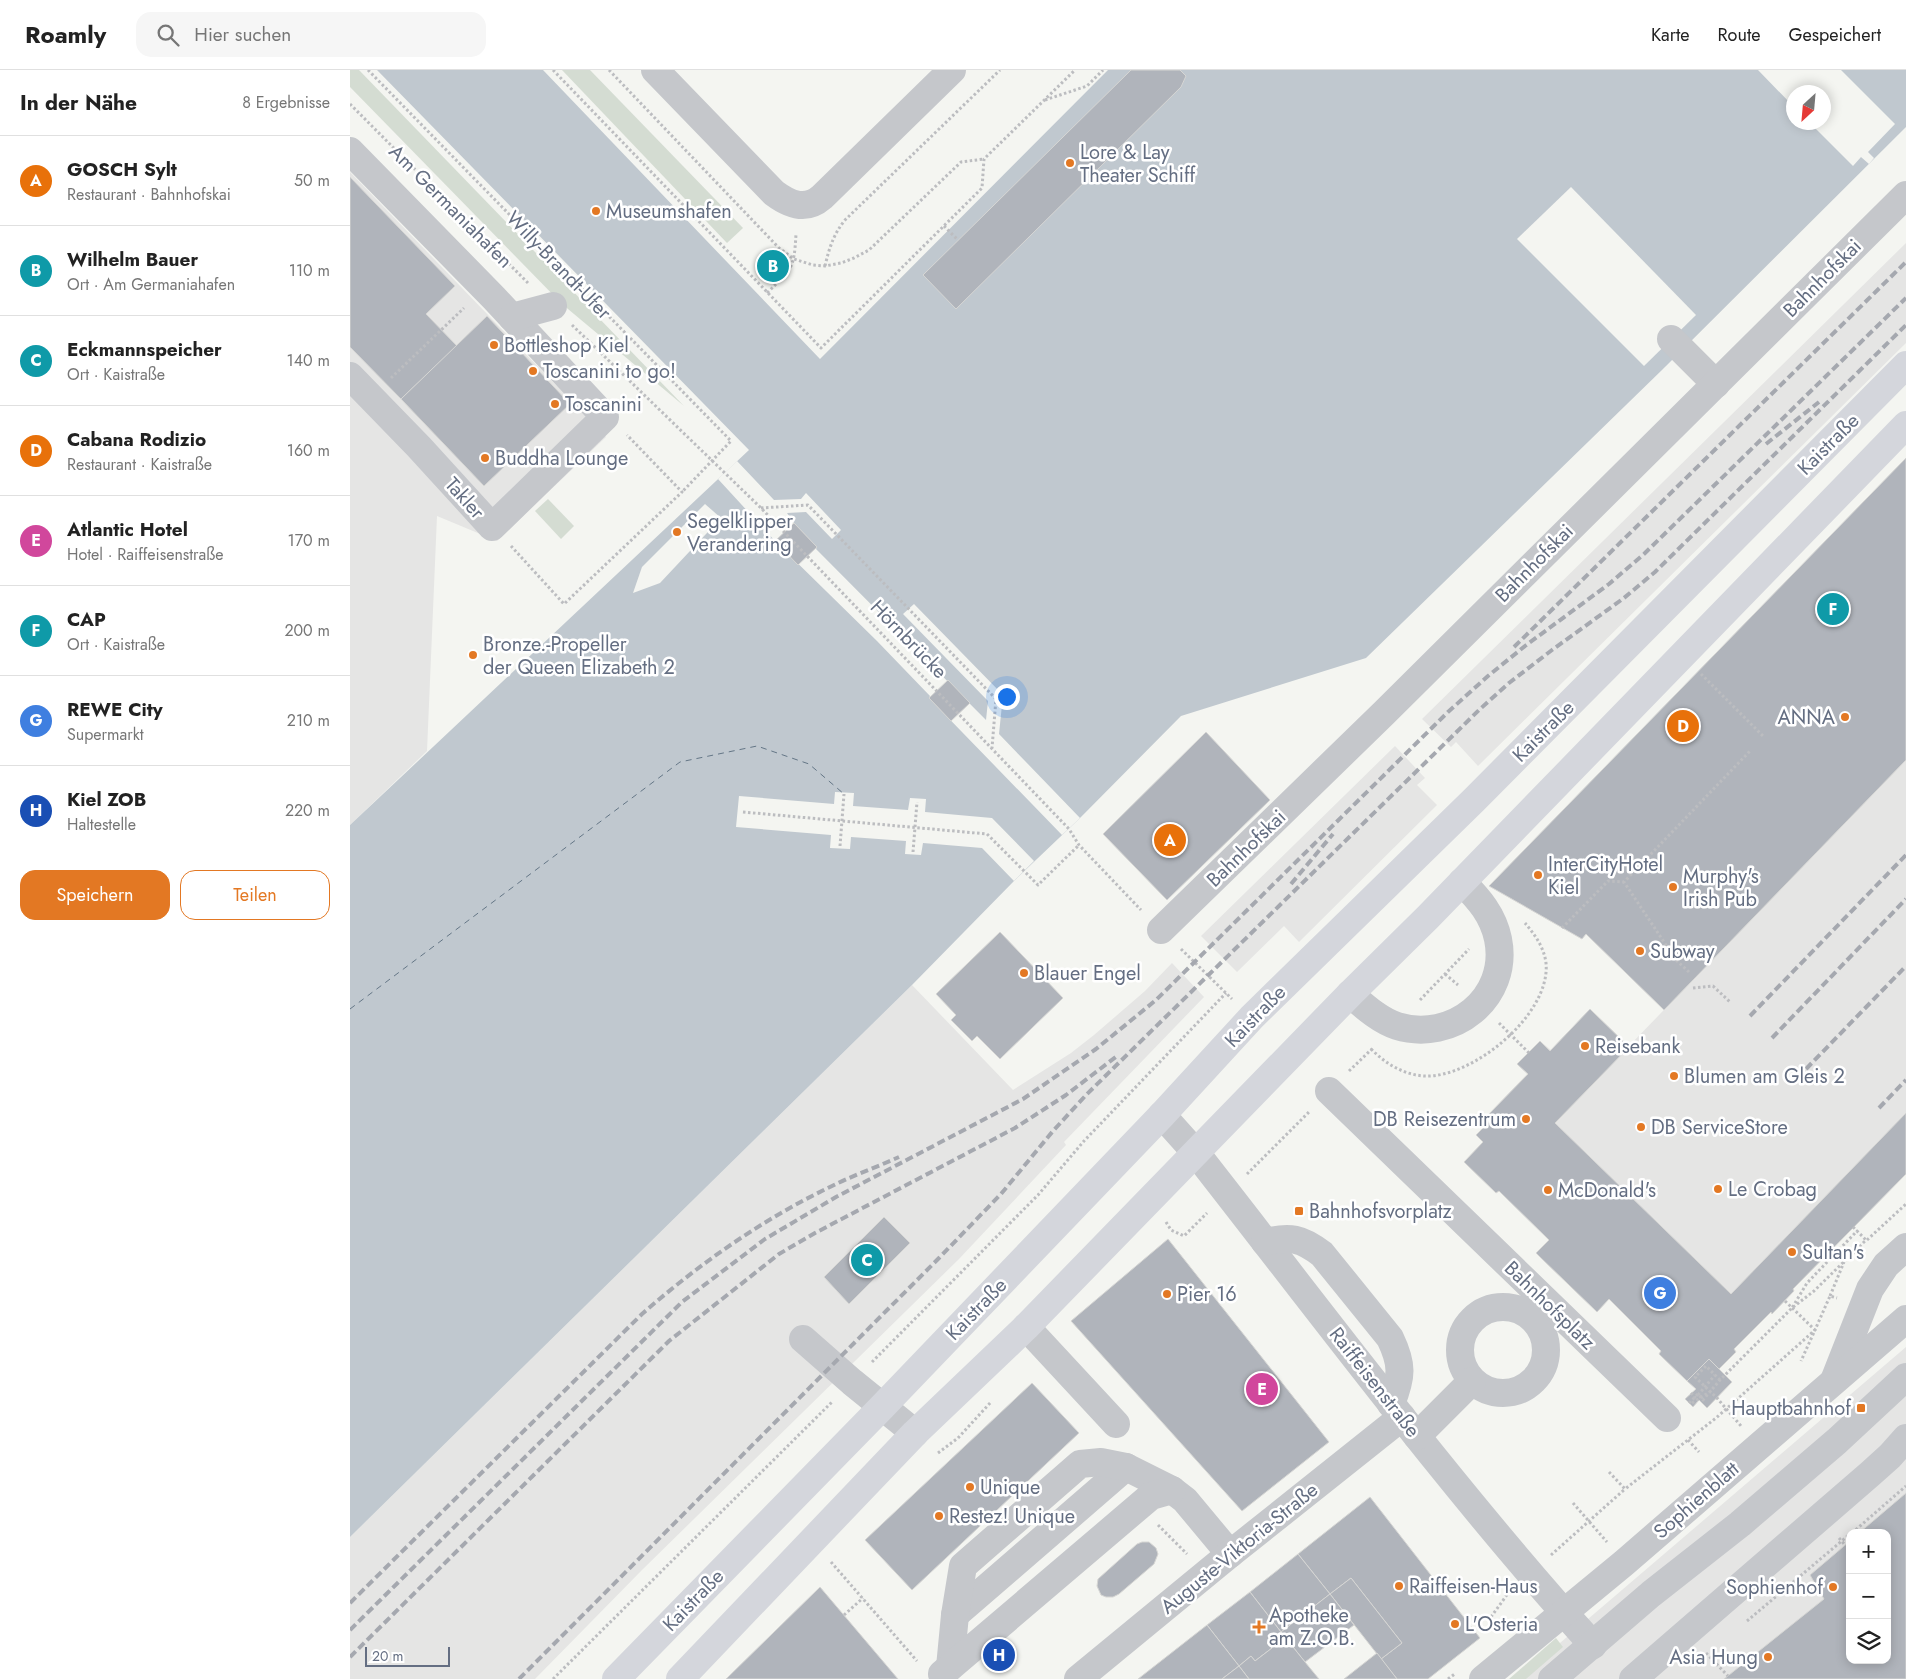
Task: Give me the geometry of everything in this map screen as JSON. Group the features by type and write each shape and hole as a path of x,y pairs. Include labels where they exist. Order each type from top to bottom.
{"main road":[{"name":"Kaistraße","path":"616,1679 882,1407 1162,1115 1252,1017 1474,800 1905,369"},
{"name":"Kaistraße","path":"680,1679 915,1432 1026,1328 1906,425"}],"street":[{"path":"655,70 774,193 798,206 808,206 822,197 952,70"},
{"name":"Am Germaniahafen","path":"350,151 512,317 605,416"},
{"name":"Bahnhofskai","path":"1161,930 1707,376 1906,195"},
{"path":"512,317 553,306"},
{"path":"1671,340 1707,376"},
{"name":"Takler","path":"354,380 419,447 492,527 605,416"},
{"path":"1350,994 1366,1008 1396,1025 1425,1030 1435,1029 1464,1018 1480,1006 1492,988 1499,966 1498,941 1493,923 1485,908 1462,882"},
{"name":"Bahnhofsplatz","path":"1329,1091 1434,1192 1676,1412"},
{"name":"Raiffeisenstraße","path":"1162,1115 1228,1193 1404,1419 1530,1573 1593,1645"},
{"path":"1265,1242 1280,1238 1296,1239 1309,1244 1330,1263 1390,1338 1399,1361 1404,1419"},
{"path":"1834,1382 1870,1290 1886,1265 1906,1247"},
{"name":"Sophienblatt","path":"1484,1679 1564,1613 1906,1318"},
{"path":"1026,1328 1116,1424"},
{"path":"803,1339 882,1407 915,1432"},
{"path":"1552,1679 1652,1594 1740,1524 1837,1441 1906,1377"},
{"name":"Auguste-Viktoria-Straße","path":"1078,1679 1230,1554 1404,1419 1472,1381"},
{"path":"1633,1679 1776,1557 1890,1456 1906,1438"},
{"path":"935,1670 955,1615 963,1566 1080,1464 1101,1462 1126,1467 1172,1490 1186,1500 1230,1554"},
{"path":"935,1670 1151,1496 1172,1490"}],"path":[{"name":"Willy-Brandt-Ufer","path":"368,70 731,441 712,461"},
{"path":"609,70 779,248 804,264 825,266 841,263 869,250 961,162 984,159"},
{"path":"825,266 836,231 845,220 1000,70"},
{"path":"1043,101 1087,86 1103,70"},
{"name":"Am Germaniahafen","path":"350,104 553,306 725,472"},
{"path":"767,293 791,268 794,259 798,206"},
{"path":"944,226 958,240"},
{"path":"386,384 460,312"},
{"path":"628,436 682,492"},
{"path":"512,547 564,604 712,461"},
{"name":"Hörnbrücke","path":"725,472 1069,829 1079,845 1161,930 1226,993 1084,1141 1038,1195 852,1382"},
{"path":"761,508 808,505 996,699 992,748"},
{"path":"1682,654 1764,737"},
{"path":"1562,928 1608,881 1624,882 1751,750"},
{"path":"840,846 844,794"},
{"path":"913,852 917,802"},
{"path":"743,812 987,834 1038,885 1079,845"},
{"path":"1624,882 1676,960 1688,972"},
{"path":"1372,1049 1385,1062 1400,1070 1424,1076 1454,1071 1492,1051 1510,1034 1530,1010 1544,979 1546,965 1544,954 1534,934 1523,921"},
{"path":"1168,1224 1171,1230 1184,1236 1396,1025 1493,923"},
{"path":"1693,988 1713,986 1730,1002"},
{"path":"1504,1028 1529,1053"},
{"path":"1710,1391 1706,1388 1702,1384 1694,1376 1706,1364 1716,1374 1708,1383 1702,1390 1696,1397 1698,1394 1703,1400 1720,1380 1792,1308 1814,1291 1906,1204"},
{"path":"1853,1227 1866,1240 1872,1243"},
{"path":"1792,1308 1807,1283 1857,1231"},
{"path":"1802,1361 1846,1260"},
{"path":"1830,1296 1862,1307"},
{"path":"1785,1301 1815,1330"},
{"path":"1491,1617 1506,1595 1625,1488 1716,1418 1815,1330"},
{"path":"1717,1398 1695,1377 1706,1366 1720,1380"},
{"path":"554,1679 852,1382"},
{"path":"1676,1412 1710,1391"},
{"path":"1609,1472 1625,1488"},
{"path":"1857,1529 1906,1486"},
{"path":"1745,1623 1846,1538"},
{"path":"830,1560 863,1598 935,1670"},
{"path":"844,1615 863,1598"},
{"path":"1707,1655 1714,1648"}],"shaded area":[{"path":"350,70 359,70 684,406 562,304 350,87"},
{"path":"377,70 543,70 820,359 1108,70 1906,70 1906,127 1663,369 1366,658 1181,716 912,985 350,1537 350,825 749,450"},
{"path":"562,70 590,70 743,228 727,243"},
{"path":"350,172 606,437 497,541 437,516 427,751 350,825"},
{"path":"1906,243 1906,343 1478,766 1456,742 1451,747 1422,719"},
{"path":"548,499 574,526 561,539 535,511"},
{"path":"1395,746 1425,778 1417,785 1437,805 1299,942 1284,926 1237,972 1201,936"},
{"path":"1906,760 1906,1174 1793,1289 1794,1291 1772,1314 1771,1312 1734,1349 1708,1359 1687,1381 1659,1354 1661,1351 1609,1299 1597,1312 1536,1253 1549,1240 1483,1142 1476,1135 1490,1120 1487,1116 1527,1074 1517,1064 1540,1041 1551,1050 1590,1009 1629,1046"},
{"path":"1172,963 1204,997 1064,1142 1066,1145 959,1259 642,1570 535,1679 350,1679 350,1537 912,985 1013,1090 1071,1053 1094,1035 1145,991"},
{"path":"1906,1347 1906,1679 1518,1679"},
{"path":"1556,1638 1563,1647 1526,1679 1509,1679"}],"pier":[{"path":"1758,70 1841,70 1895,124 1868,152 1874,158 1869,164 1861,157 1853,166 1817,130 1831,130 1831,85 1786,85 1786,99"},
{"path":"1571,187 1696,315 1644,366 1517,239"},
{"path":"737,461 774,500 801,499 806,493 841,530 832,539 806,512 787,513 794,523 817,547 816,549 986,720 988,701 903,614 914,604 1003,695 999,734 1080,818 1062,835 929,698 930,696 877,641 775,541 718,479"},
{"path":"705,504 721,518 660,583 633,593 642,567"},
{"path":"835,792 854,793 853,806 908,810 910,798 926,799 925,812 992,818 1034,861 1014,881 982,848 923,843 921,855 905,854 906,841 851,837 850,849 830,848 831,835 736,827 739,796 834,804"}],"building":[{"name":"Lore & Lay Theater Schiff","path":"1131,70 1180,70 1186,76 1181,87 956,309 923,275"},
{"path":"350,177 455,286 426,314 457,346 401,399 350,347"},
{"path":"487,316 570,404 484,486 401,399"},
{"path":"1906,458 1906,760 1664,1010 1586,934 1582,939 1489,886"},
{"path":"794,523 817,547 798,565 775,541"},
{"path":"948,680 970,703 951,721 929,698"},
{"path":"1206,732 1270,800 1167,900 1103,834"},
{"path":"1000,932 1063,998 1000,1059 977,1036 972,1041 951,1020 956,1015 936,994"},
{"path":"1590,1009 1629,1047 1555,1123 1731,1294 1906,1113 1906,1174 1793,1289 1794,1291 1772,1314 1771,1312 1734,1349 1736,1352 1719,1369 1709,1359 1687,1381 1659,1354 1661,1351 1609,1299 1597,1312 1540,1257 1536,1253 1549,1240 1499,1191 1496,1193 1464,1162 1483,1142 1476,1135 1491,1120 1487,1116 1528,1074 1517,1064 1540,1041 1550,1051"},
{"path":"884,1217 910,1243 849,1304 824,1277"},
{"path":"1168,1239 1329,1442 1242,1511 1071,1321"},
{"path":"1709,1359 1732,1382 1707,1408 1699,1400 1693,1407 1685,1399 1696,1389 1687,1381"},
{"path":"1032,1383 1079,1433 912,1590 865,1540"},
{"name":"Sophienhof","path":"1906,1493 1906,1679 1724,1679 1824,1599 1810,1575 1846,1544 1846,1664 1891,1664 1891,1529 1864,1529"},
{"name":"Raiffeisen-Haus","path":"1370,1497 1480,1638 1428,1679 1397,1679 1381,1659 1402,1643 1351,1578 1330,1594 1298,1554"},
{"path":"1149,1542 1156,1548 1158,1554 1154,1564 1119,1594 1113,1597 1101,1595 1097,1586 1098,1579 1137,1544"},
{"path":"1298,1554 1330,1594 1281,1632 1250,1592"},
{"path":"1351,1578 1402,1643 1381,1659 1330,1594"},
{"path":"820,1587 898,1679 726,1679"},
{"path":"1250,1592 1281,1632 1267,1643 1272,1648 1255,1661 1251,1656 1239,1666 1207,1625"},
{"path":"1330,1594 1354,1625 1305,1662 1281,1632"},
{"path":"1207,1625 1239,1666 1222,1679 1138,1679"},
{"path":"1281,1632 1319,1679 1249,1679 1239,1666 1251,1656 1255,1661 1272,1648 1267,1643"},
{"path":"1377,1653 1397,1679 1344,1679"},
{"path":"1239,1666 1249,1679 1222,1679"}],"ferry route":[{"path":"350,1009 680,762 757,746 809,764 844,794"}],"railway":[{"path":"1514,647 1906,262"},
{"path":"350,1630 682,1302 765,1239 836,1197 1023,1099 1096,1049 1156,1000 1448,712 1525,646 1609,584 1644,554 1906,298"},
{"path":"519,1679 939,1258 1001,1194 1053,1131 1087,1094 1479,710 1509,683 1624,598 1655,572 1906,325"},
{"path":"1766,444 1819,402"},
{"path":"1291,884 1333,834"},
{"path":"1750,1016 1906,855"},
{"path":"1772,1038 1906,899"},
{"path":"1806,1069 1906,966"},
{"path":"350,1657 669,1341 779,1254 815,1233 1015,1128 1066,1095 1117,1056"},
{"path":"1879,1108 1906,1080"},
{"path":"350,1603 642,1314 664,1295 709,1260 781,1213 840,1182 899,1157"}],"place":[{"name":"Lore & Lay Theater Schiff","path":"1070,163"},
{"name":"Museumshafen","path":"596,211"},
{"name":"Wilhelm Bauer","path":"773,266"},
{"name":"Bottleshop Kiel","path":"494,345"},
{"name":"Toscanini to go!","path":"533,371"},
{"name":"Toscanini","path":"555,404"},
{"name":"Buddha Lounge","path":"485,458"},
{"name":"Segelklipper Verandering","path":"677,532"},
{"name":"CAP","path":"1833,609"},
{"name":"Bronze.-Propeller der Queen Elizabeth 2","path":"473,655"},
{"name":"ANNA","path":"1845,717"},
{"name":"Cabana Rodizio","path":"1683,726"},
{"name":"GOSCH Sylt","path":"1170,840"},
{"name":"InterCityHotel Kiel","path":"1538,875"},
{"name":"Murphy's Irish Pub","path":"1673,887"},
{"name":"Subway","path":"1640,951"},
{"name":"Blauer Engel","path":"1024,973"},
{"name":"Reisebank","path":"1585,1046"},
{"name":"Blumen am Gleis 2","path":"1674,1076"},
{"name":"DB Reisezentrum","path":"1526,1119"},
{"name":"DB ServiceStore","path":"1641,1127"},
{"name":"Le Crobag","path":"1718,1189"},
{"name":"McDonald's","path":"1548,1190"},
{"name":"Bahnhofsvorplatz","path":"1299,1211"},
{"name":"Sultan's","path":"1792,1252"},
{"name":"Eckmannspeicher","path":"867,1260"},
{"name":"REWE City","path":"1660,1293"},
{"name":"Pier 16","path":"1167,1294"},
{"name":"Atlantic Hotel","path":"1262,1389"},
{"name":"Hauptbahnhof","path":"1861,1408"},
{"name":"Unique","path":"970,1487"},
{"name":"Restez! Unique","path":"939,1516"},
{"name":"Raiffeisen-Haus","path":"1399,1586"},
{"name":"Sophienhof","path":"1833,1587"},
{"name":"L'Osteria","path":"1455,1624"},
{"name":"Apotheke am Z.O.B.","path":"1259,1627"},
{"name":"Kiel ZOB","path":"999,1655"},
{"name":"Asia Hung","path":"1768,1657"}]}
